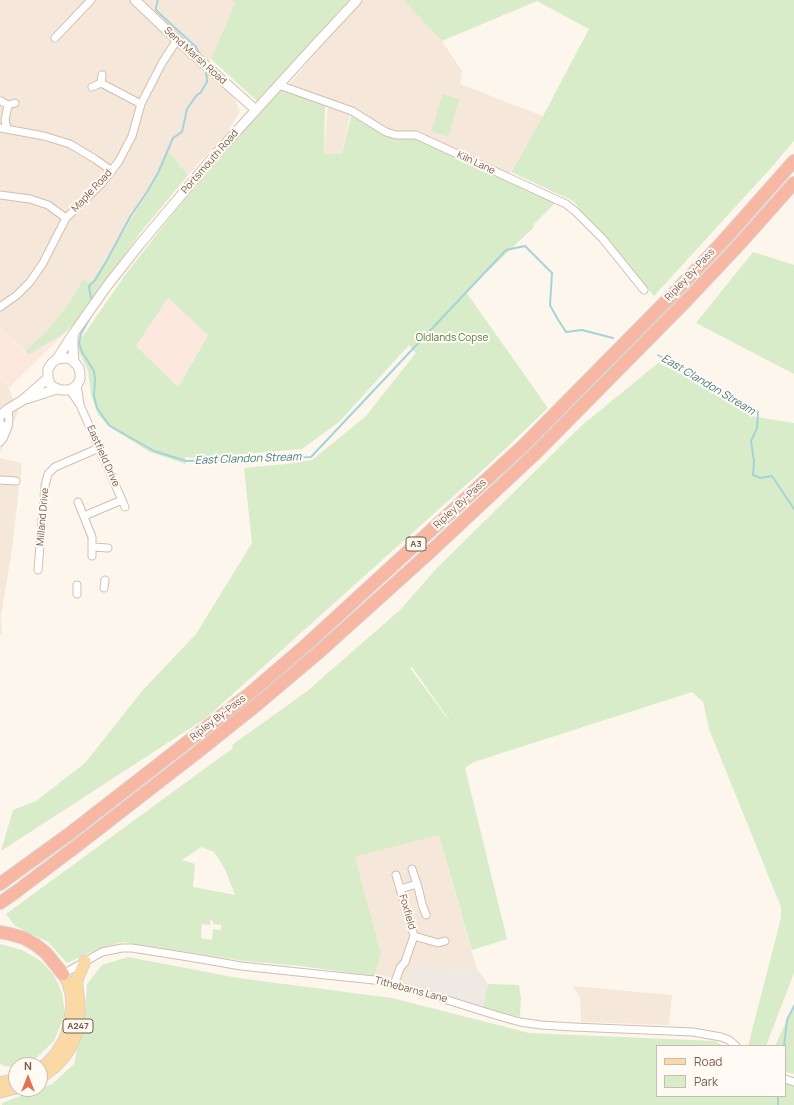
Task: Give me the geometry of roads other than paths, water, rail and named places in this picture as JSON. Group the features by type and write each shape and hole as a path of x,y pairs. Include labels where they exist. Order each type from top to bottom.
{"highway":[{"name":"Ripley By-Pass","path":"0,884 69,834 249,694 306,645 529,440 675,292 724,240 794,161"},
{"name":"Ripley By-Pass","path":"0,902 66,854 259,703 318,654 535,454 687,300 794,183"},
{"path":"0,932 24,938 36,945 46,953 63,974"}],"main road":[{"name":"Send Marsh Road","path":"135,0 202,63 256,110"},
{"name":"Portsmouth Road","path":"0,416 23,400 48,378 48,369 52,363 57,359 96,301 140,244 256,110 357,0"},
{"path":"73,334 74,362"},
{"path":"57,359 66,358 74,362 79,368 80,379 73,387"},
{"path":"48,378 50,384 57,389"},
{"name":"Portsmouth Road","path":"23,400 57,389 61,390 73,387"},
{"name":"A247","path":"48,1072 64,1057 71,1047 76,1035 79,1003 76,987 77,980 85,961"},
{"name":"A247","path":"48,1063 65,1040 69,1026 72,1005 71,994 68,983 63,974"}],"street":[{"path":"55,38 91,0"},
{"name":"Maple Road","path":"0,307 18,295 30,282 43,263 66,218 102,183 119,162 132,136 141,104 162,63 177,40"},
{"path":"92,87 102,79 141,104"},
{"name":"Kiln Lane","path":"279,85 352,111 386,132 396,135 416,136 566,204 598,234 644,290"},
{"path":"1,101 12,104 5,120 4,129 44,136 70,144 112,170"},
{"path":"0,195 48,205 66,218"},
{"name":"Eastfield Drive","path":"73,387 124,504 84,516"},
{"path":"0,422 2,425 0,442 3,439 8,426 8,409"},
{"name":"Milland Drive","path":"38,570 45,486 48,474 55,467 99,448"},
{"path":"0,480 16,480"},
{"path":"78,502 92,537 92,556"},
{"path":"93,546 108,548"},
{"path":"104,588 105,580"},
{"path":"77,586 77,594"},
{"name":"Foxfield","path":"412,868 426,915"},
{"name":"Foxfield","path":"394,985 414,936 396,875"},
{"name":"Foxfield","path":"400,889 417,884"},
{"name":"Foxfield","path":"414,936 438,943 445,941"},
{"name":"Tithebarns Lane","path":"63,974 102,952 122,948 132,948 241,966 374,980 520,1022 573,1028 693,1032 721,1037 729,1040 735,1045"}],"waterway":[{"name":"East Clandon Stream","path":"158,0 156,10 196,47 201,56"},
{"name":"East Clandon Stream","path":"92,302 89,286 95,280 106,262 130,217 158,173 173,138 182,132 187,109 207,82 206,69"},
{"name":"East Clandon Stream","path":"91,316 81,334 79,343 82,352 94,371 94,396 97,408 110,426 154,451 186,461 311,457 506,250 525,246 552,273 550,305 566,332 582,330 613,338"},
{"name":"East Clandon Stream","path":"658,355 758,412 757,428 751,441 754,461 753,475 760,478 772,476 794,509"},
{"name":"East Clandon Stream","path":"784,1045 787,1020 794,1006"},
{"name":"East Clandon Stream","path":"778,1097 778,1105"}],"park label":[{"name":"Oldlands Copse","path":"452,338"}]}
